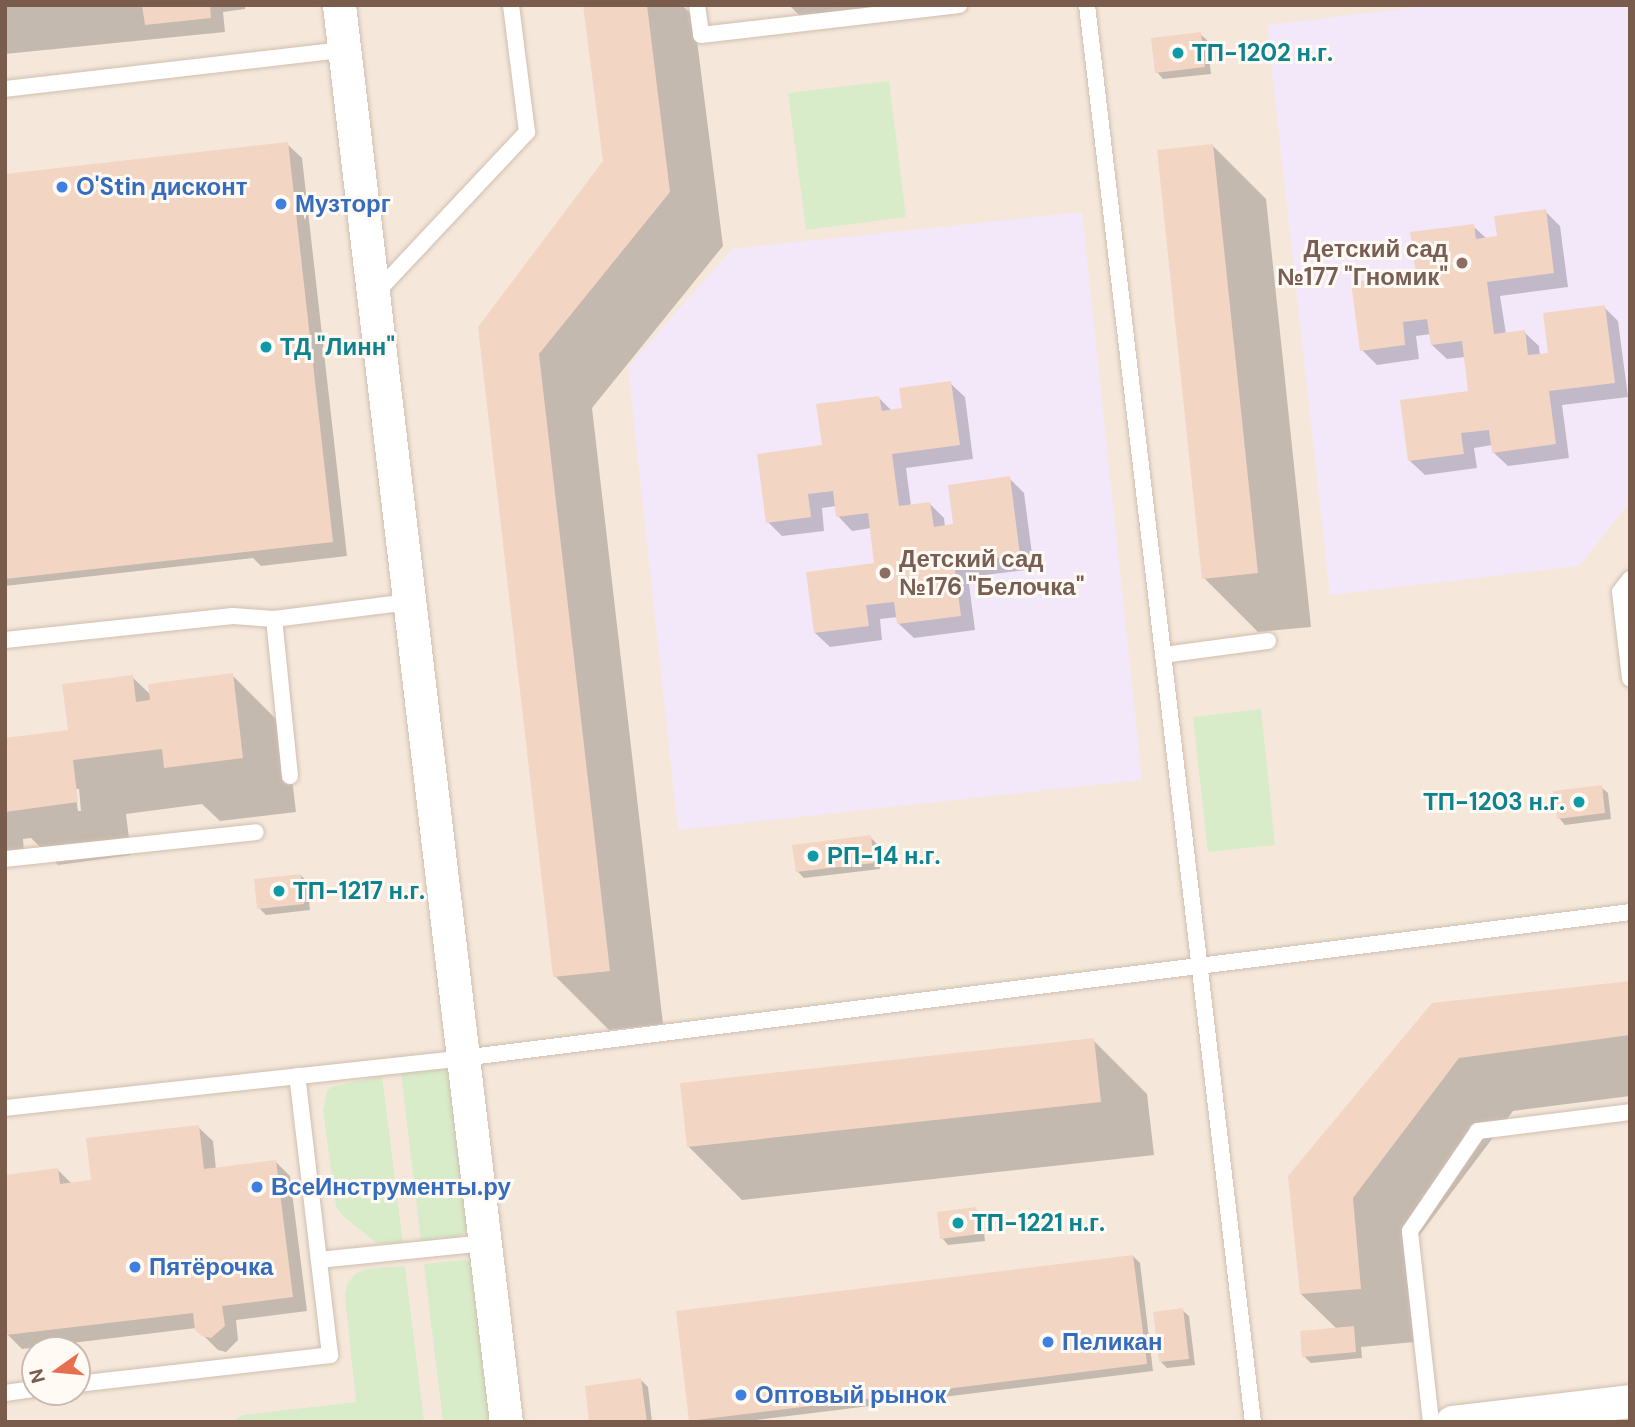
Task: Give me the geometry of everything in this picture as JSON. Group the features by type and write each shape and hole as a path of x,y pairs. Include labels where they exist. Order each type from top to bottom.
{"street":[{"path":"339,5 506,1422"},
{"path":"1452,1422 1630,1401"}],"lane":[{"path":"373,296 527,132 511,5"},
{"path":"697,5 701,35 959,5"},
{"path":"1087,5 1253,1422"},
{"path":"5,89 344,50"},
{"path":"1630,579 1620,592 1630,678"},
{"path":"5,640 233,616 274,619 409,602"},
{"path":"274,619 290,776"},
{"path":"1163,655 1268,641"},
{"path":"5,859 256,832"},
{"path":"5,1108 463,1058 1630,912"},
{"path":"91,1382 330,1355 297,1076"},
{"path":"1431,1422 1410,1231 1478,1131 1630,1112"},
{"path":"319,1260 485,1243"}],"shaded area":[{"path":"5,5 1630,5 1630,1422 5,1422"},
{"name":"Детский сад №177 \"Гномик\"","path":"1433,5 1630,5 1630,502 1579,566 1330,595 1267,25"},
{"name":"Детский сад №176 \"Белочка\"","path":"1082,212 1142,780 678,830 628,367 732,249"}],"green space":[{"path":"889,81 906,217 806,230 788,93"},
{"path":"1261,709 1275,845 1208,852 1193,717"},
{"path":"436,1067 449,1068 469,1231 455,1238 421,1242 401,1073"},
{"path":"382,1076 403,1244 377,1243 345,1218 336,1207 323,1110 327,1091 331,1087"},
{"path":"465,1260 472,1263 497,1422 443,1422 424,1264"},
{"path":"405,1266 424,1422 233,1422 242,1415 356,1402 345,1296 347,1284 355,1274 367,1269"}],"building":[{"path":"142,5 210,5 211,18 145,25"},
{"path":"583,5 647,5 670,192 539,354 610,971 553,977 478,327 603,161"},
{"name":"ТП-1202 н.г.","path":"1201,32 1205,67 1155,73 1151,38"},
{"path":"288,142 333,542 5,579 5,174"},
{"path":"1213,144 1258,573 1202,579 1157,150"},
{"path":"1546,209 1554,273 1487,282 1494,334 1525,330 1528,355 1548,353 1543,313 1605,305 1615,383 1549,391 1556,444 1492,453 1489,430 1461,433 1464,454 1408,461 1400,400 1468,391 1462,341 1431,345 1427,319 1403,322 1405,345 1360,351 1351,282 1416,274 1410,232 1474,224 1476,239 1497,236 1494,216"},
{"path":"951,381 960,445 892,454 899,506 930,502 934,527 953,524 948,485 1010,476 1020,555 954,563 961,616 897,624 894,602 866,605 869,626 814,633 806,572 874,563 868,513 836,517 833,491 808,494 811,517 766,523 757,454 822,445 816,404 879,396 882,411 902,408 899,388"},
{"path":"233,673 243,758 164,768 162,749 73,760 78,802 5,812 5,738 68,730 62,684 133,675 136,702 150,700 148,684"},
{"name":"ТП-1203 н.г.","path":"1602,785 1605,813 1557,819 1553,791"},
{"path":"871,835 874,863 796,872 792,845"},
{"name":"ТП-1217 н.г.","path":"301,874 304,904 257,909 254,879"},
{"path":"1630,981 1630,1035 1459,1058 1353,1198 1361,1289 1300,1294 1288,1176 1432,1003"},
{"path":"1094,1038 1101,1102 687,1147 680,1083"},
{"path":"199,1125 204,1169 276,1160 293,1297 222,1306 225,1326 211,1338 202,1336 195,1330 193,1313 6,1335 5,1175 58,1168 60,1184 91,1180 86,1138"},
{"name":"ТП-1221 н.г.","path":"976,1207 979,1234 940,1239 937,1212"},
{"path":"1133,1255 1147,1364 689,1421 676,1311"},
{"path":"1183,1308 1189,1359 1159,1362 1153,1312"},
{"path":"1354,1326 1356,1352 1302,1357 1300,1331"},
{"path":"641,1378 647,1422 589,1422 585,1386"}],"place":[{"name":"ТП-1202 н.г.","path":"1178,53"},
{"name":"O'Stin дисконт","path":"62,187"},
{"name":"Музторг","path":"281,204"},
{"name":"Детский сад №177 \"Гномик\"","path":"1462,263"},
{"name":"ТД \"Линн\"","path":"266,347"},
{"name":"Детский сад №176 \"Белочка\"","path":"885,573"},
{"name":"ТП-1203 н.г.","path":"1579,802"},
{"name":"РП-14 н.г.","path":"813,856"},
{"name":"ТП-1217 н.г.","path":"279,891"},
{"name":"ВсеИнструменты.ру","path":"257,1187"},
{"name":"ТП-1221 н.г.","path":"958,1223"},
{"name":"Пятёрочка","path":"135,1267"},
{"name":"Пеликан","path":"1048,1342"},
{"name":"Оптовый рынок","path":"741,1395"}]}
